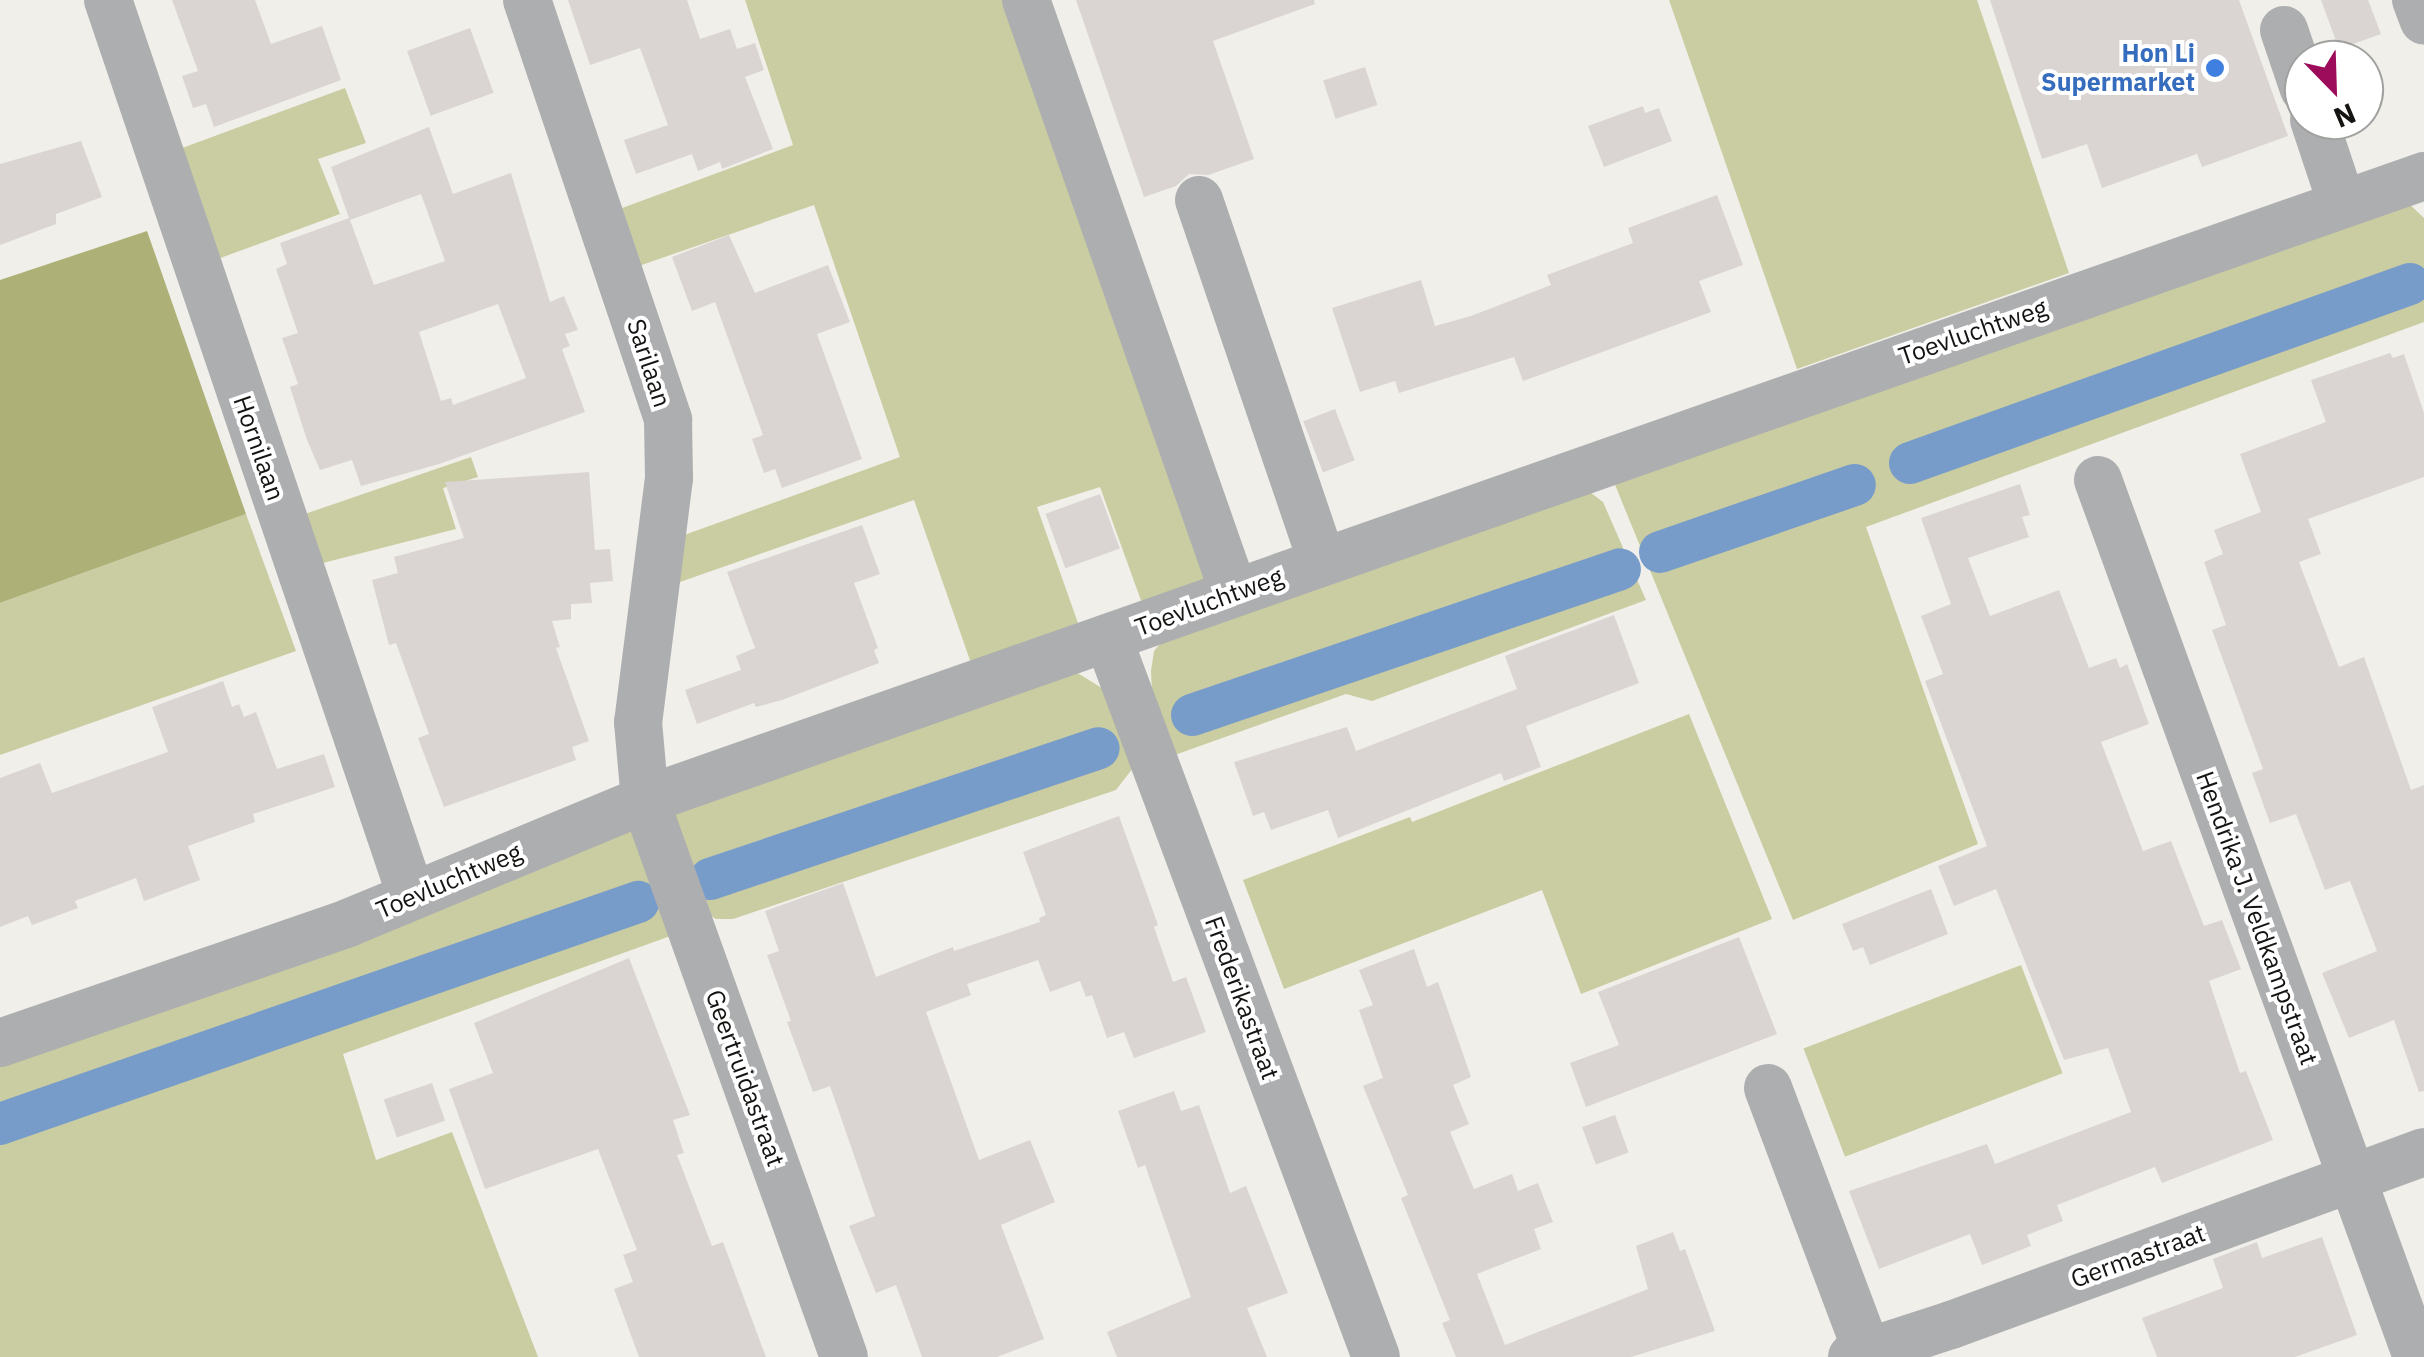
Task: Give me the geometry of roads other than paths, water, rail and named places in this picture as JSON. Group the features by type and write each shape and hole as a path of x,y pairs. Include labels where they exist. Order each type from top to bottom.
{"street":[{"name":"Hornilaan","path":"108,0 411,895"},
{"name":"Sarilaan","path":"527,0 668,420 669,478 638,722 645,800"},
{"path":"1026,0 1234,593"},
{"path":"2416,0 2424,21"},
{"path":"2284,30 2287,40"},
{"path":"2321,140 2342,204"},
{"name":"Toevluchtweg","path":"0,1044 348,923 645,800 2424,177"},
{"path":"1199,200 1322,562"},
{"name":"Hendrika J. Veldkampstraat","path":"2098,480 2417,1357"},
{"name":"Frederikastraat","path":"1108,638 1376,1357"},
{"name":"Geertruidastraat","path":"645,800 844,1357"},
{"path":"1768,1088 1859,1354"},
{"name":"Germastraat","path":"1859,1354 1957,1341 2351,1178 2424,1152"}],"waterway":[{"path":"1910,463 2410,284"},
{"path":"1660,552 1855,485"},
{"path":"1192,715 1620,569"},
{"path":"710,879 1099,748"},
{"path":"0,1124 638,902"}],"place":[{"name":"Hon Li Supermarket","path":"2215,68"}]}
